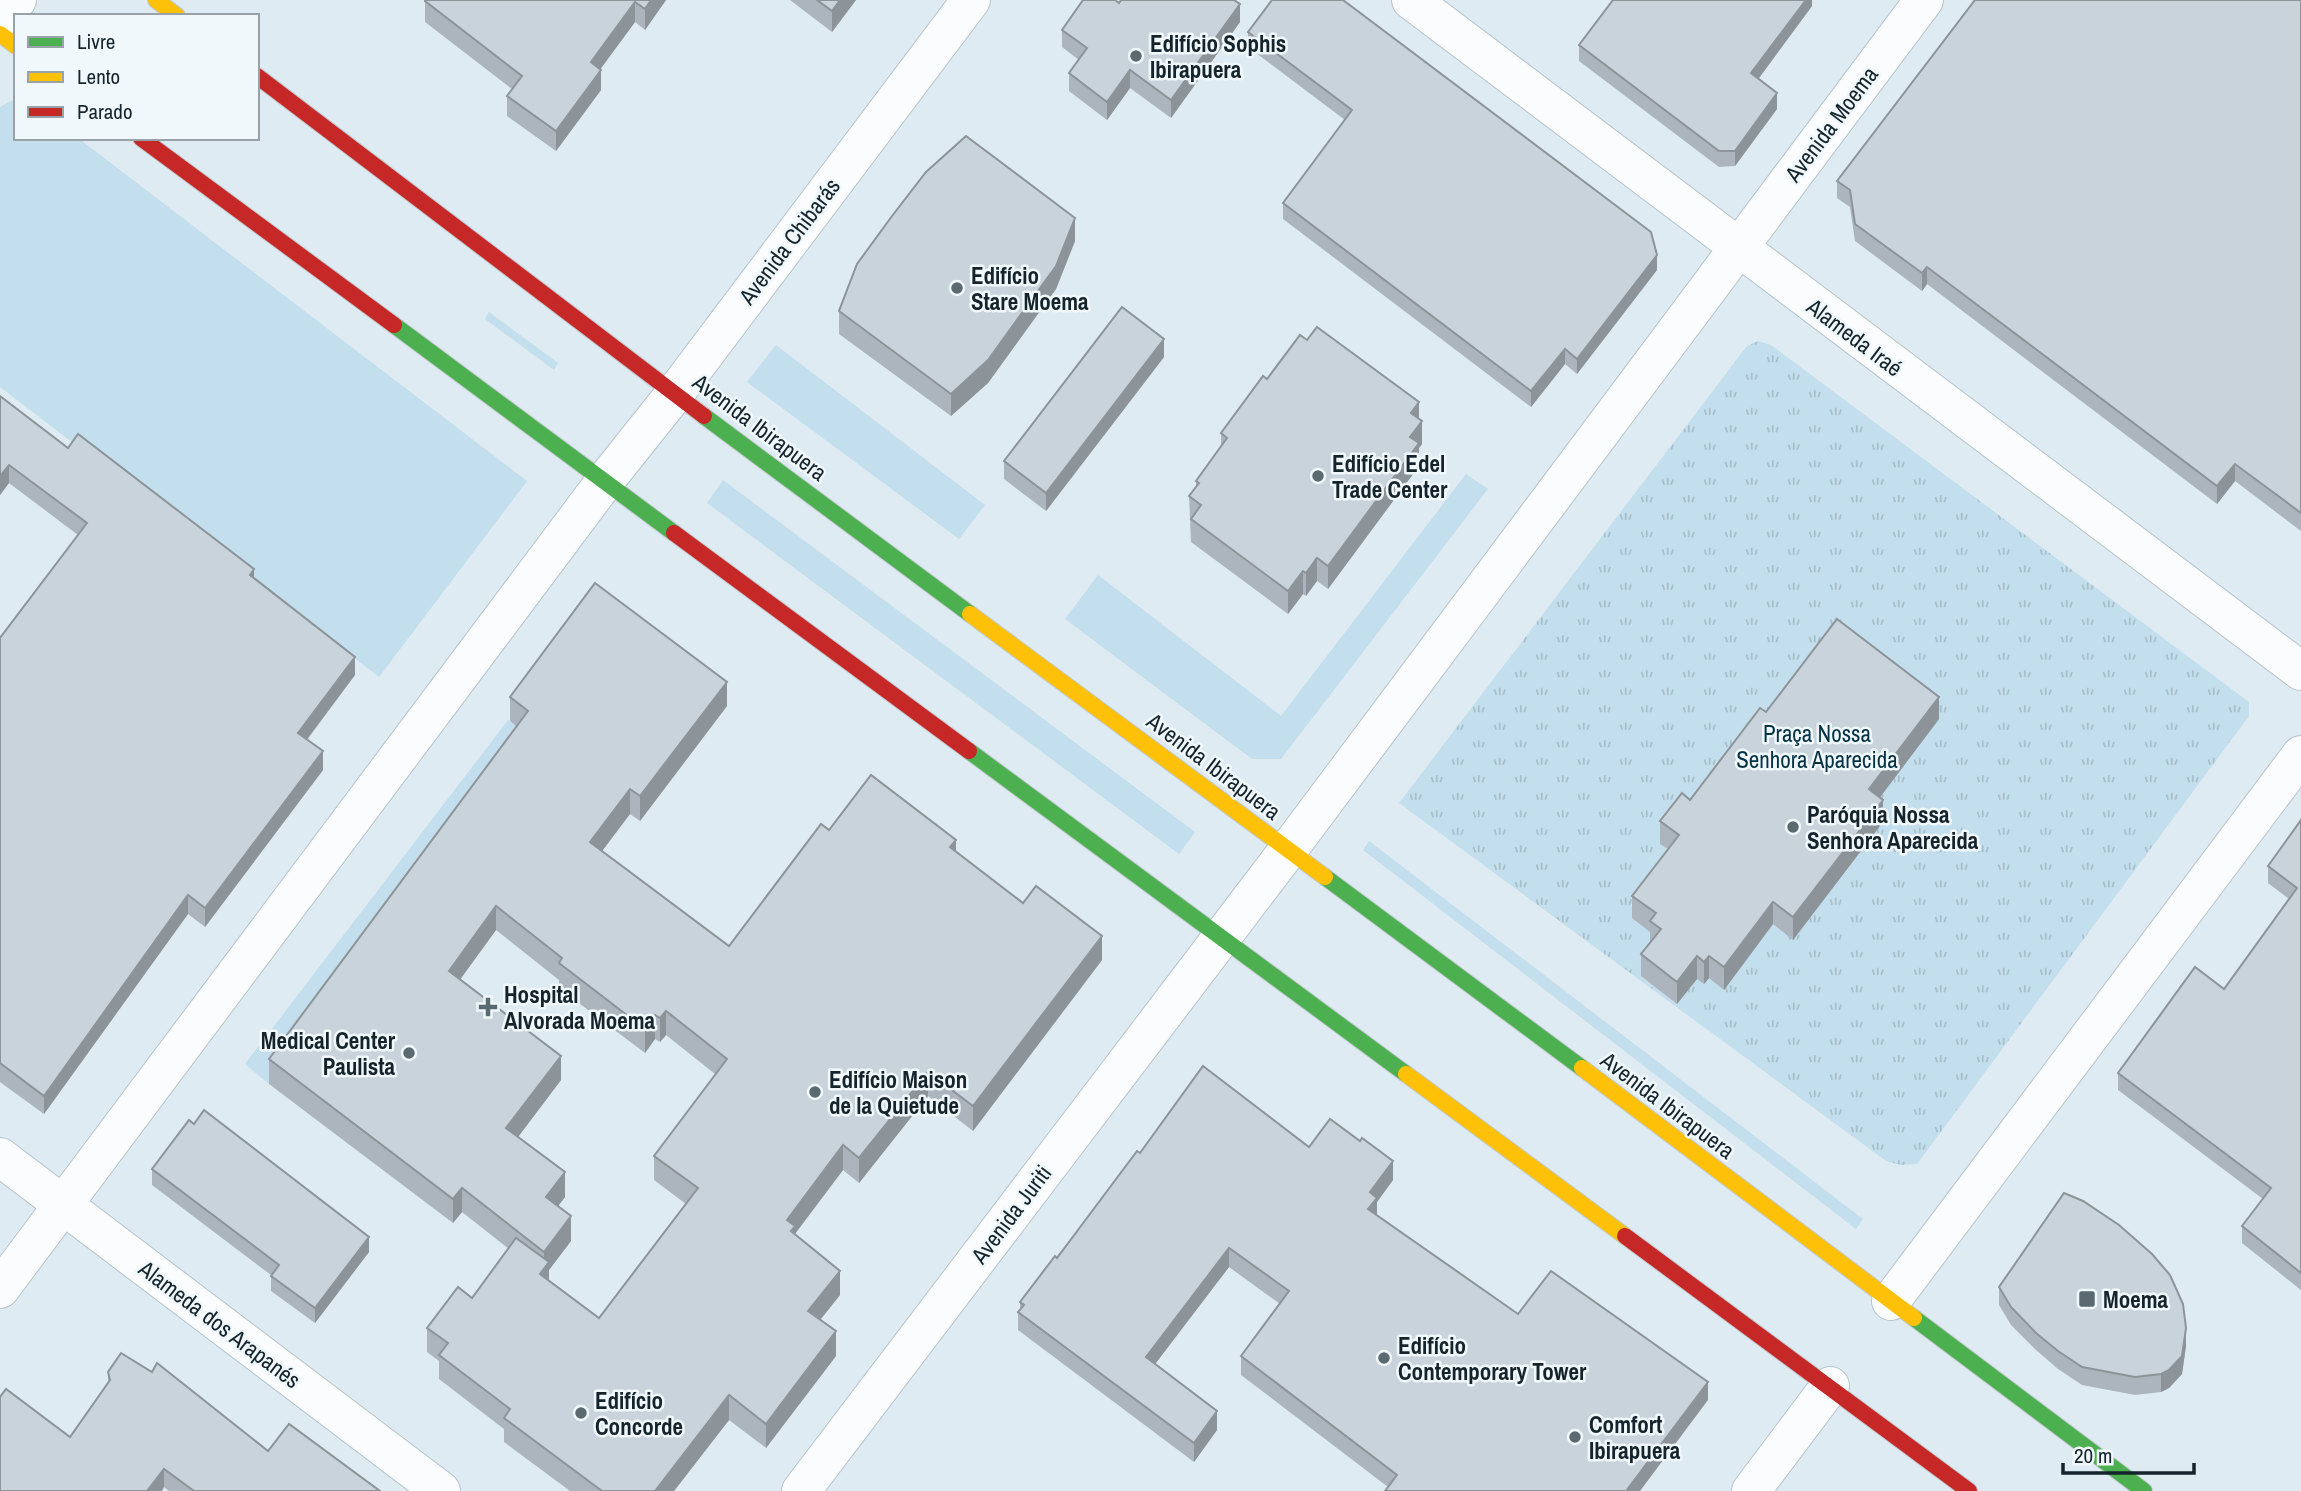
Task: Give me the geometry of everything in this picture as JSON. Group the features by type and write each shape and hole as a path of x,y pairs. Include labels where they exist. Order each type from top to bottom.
{"main road":[{"path":"156,0 174,14"},
{"name":"Avenida Ibirapuera","path":"259,78 772,467 2144,1491"},
{"path":"144,140 1969,1491"}],"street":[{"path":"0,22 16,0"},
{"name":"Avenida Chibarás","path":"0,1289 606,481 971,0"},
{"name":"Alameda Iraé","path":"1411,0 2301,671"},
{"name":"Avenida Moema","path":"1737,248 1924,0"},
{"path":"1221,936 1737,248"},
{"path":"1891,1301 2301,755"},
{"name":"Avenida Juriti","path":"801,1491 1221,936"},
{"name":"Alameda dos Arapanés","path":"0,1157 441,1491"},
{"path":"1751,1491 1830,1386"}],"green space":[{"path":"14,100 14,140 81,140 527,481 379,677 0,387 0,107"},
{"path":"489,312 558,363 554,370 485,319"},
{"name":"Praça Nossa Senhora Aparecida","path":"1758,341 1771,345 2249,702 2249,716 1917,1164 1901,1165 1886,1161 1399,803 1747,346"},
{"path":"776,345 985,505 959,539 747,382"},
{"path":"1466,474 1488,489 1281,759 1252,759 1065,619 1098,575 1281,716"},
{"path":"723,480 1195,832 1179,854 707,503"},
{"path":"508,720 528,735 269,1084 245,1064"},
{"path":"1369,841 1863,1219 1856,1229 1363,850"}],"building":[{"path":"425,0 651,0 645,9 635,2 591,62 601,70 556,131 507,96 522,76"},
{"path":"817,0 840,0 832,11"},
{"name":"Edifício Sophis Ibirapuera","path":"1083,0 1115,0 1119,3 1121,0 1234,0 1240,4 1171,100 1130,70 1107,102 1069,73 1087,48 1062,30"},
{"path":"1272,0 1343,0 1651,232 1657,255 1577,359 1565,349 1531,391 1283,203 1352,110 1248,32"},
{"path":"1613,0 1806,0 1751,73 1777,93 1735,151 1719,151 1579,45"},
{"path":"1975,0 2301,0 2301,513 2235,464 2217,486 1927,267 1922,273 1855,224 1850,190 1837,181"},
{"name":"Edifício Stare Moema","path":"966,136 1075,218 1056,266 988,360 951,394 839,311 857,264 926,172"},
{"path":"1122,307 1164,339 1046,493 1004,461"},
{"name":"Edifício Edel Trade Center","path":"1317,327 1419,402 1411,413 1422,421 1410,437 1419,443 1328,566 1317,558 1288,591 1191,519 1201,505 1189,496 1199,483 1196,481 1227,438 1221,433 1263,376 1267,379 1300,335 1307,340"},
{"path":"0,396 68,448 78,434 254,569 250,575 355,657 298,733 323,751 205,908 188,895 44,1096 0,1063 0,638 87,523 9,465 0,476"},
{"path":"595,583 727,682 640,796 630,789 590,842 729,946 821,824 829,830 871,775 956,840 950,847 1023,903 1036,886 1102,936 973,1106 928,1072 859,1158 843,1145 787,1220 795,1226 791,1231 840,1271 808,1311 836,1331 766,1424 729,1395 655,1491 602,1491 504,1418 510,1409 439,1355 448,1343 427,1328 458,1287 472,1298 516,1238 549,1262 540,1274 599,1318 698,1188 654,1156 727,1059 666,1011 660,1018 655,1015 645,1029 559,963 562,958 496,906 449,971 561,1056 506,1128 565,1172 546,1197 571,1216 544,1252 462,1188 453,1199 269,1059 528,711 510,697"},
{"name":"Paróquia Nossa Senhora Aparecida","path":"1837,619 1939,697 1869,789 1883,800 1793,917 1773,902 1724,967 1709,956 1704,962 1697,956 1677,982 1641,954 1661,929 1650,921 1656,913 1632,896 1679,835 1660,821 1682,793 1690,800 1760,708 1766,712"},
{"path":"2301,820 2301,1273 2242,1226 2271,1188 2118,1073 2195,967 2224,989 2297,888 2268,866"},
{"path":"1203,1066 1309,1147 1330,1119 1393,1161 1370,1192 1377,1198 1368,1209 1518,1314 1551,1271 1708,1382 1626,1491 1385,1491 1397,1475 1241,1356 1289,1291 1229,1248 1146,1357 1217,1411 1194,1443 1018,1312 1024,1305 1020,1302 1055,1256 1057,1258 1137,1151 1140,1153"},
{"path":"204,1110 369,1237 315,1308 271,1276 279,1265 152,1169 189,1120 194,1124"},
{"name":"Moema","path":"2064,1193 2083,1201 2119,1225 2152,1254 2170,1275 2183,1304 2186,1328 2182,1356 2169,1370 2161,1374 2135,1377 2082,1367 2036,1333 2011,1307 1999,1287"},
{"path":"121,1353 152,1372 157,1363 268,1451 289,1424 380,1491 194,1491 164,1469 147,1491 0,1491 0,1397 6,1389 70,1437 110,1380 108,1372"}],"traffic: fast":[{"path":"394,325 674,533"},
{"path":"704,416 970,614"},
{"path":"969,751 1406,1074"},
{"path":"1325,877 1582,1068"},
{"path":"1914,1318 2144,1491"}],"traffic: slow":[{"path":"156,0 174,14"},
{"path":"0,34 14,44"},
{"path":"970,614 1325,877"},
{"path":"1582,1068 1914,1318"},
{"path":"1406,1074 1625,1236"}],"traffic: jam":[{"path":"259,78 704,416"},
{"path":"144,140 394,325"},
{"path":"674,533 969,751"},
{"path":"1625,1236 1969,1491"}],"place":[{"name":"Edifício Sophis Ibirapuera","path":"1136,56"},
{"name":"Edifício Stare Moema","path":"957,288"},
{"name":"Edifício Edel Trade Center","path":"1318,476"},
{"name":"Paróquia Nossa Senhora Aparecida","path":"1793,827"},
{"name":"Hospital Alvorada Moema","path":"488,1007"},
{"name":"Medical Center Paulista","path":"409,1053"},
{"name":"Edifício Maison de la Quietude","path":"815,1092"},
{"name":"Moema","path":"2087,1299"},
{"name":"Edifício Contemporary Tower","path":"1384,1358"},
{"name":"Edifício Concorde","path":"581,1413"},
{"name":"Comfort Ibirapuera","path":"1575,1437"}]}
